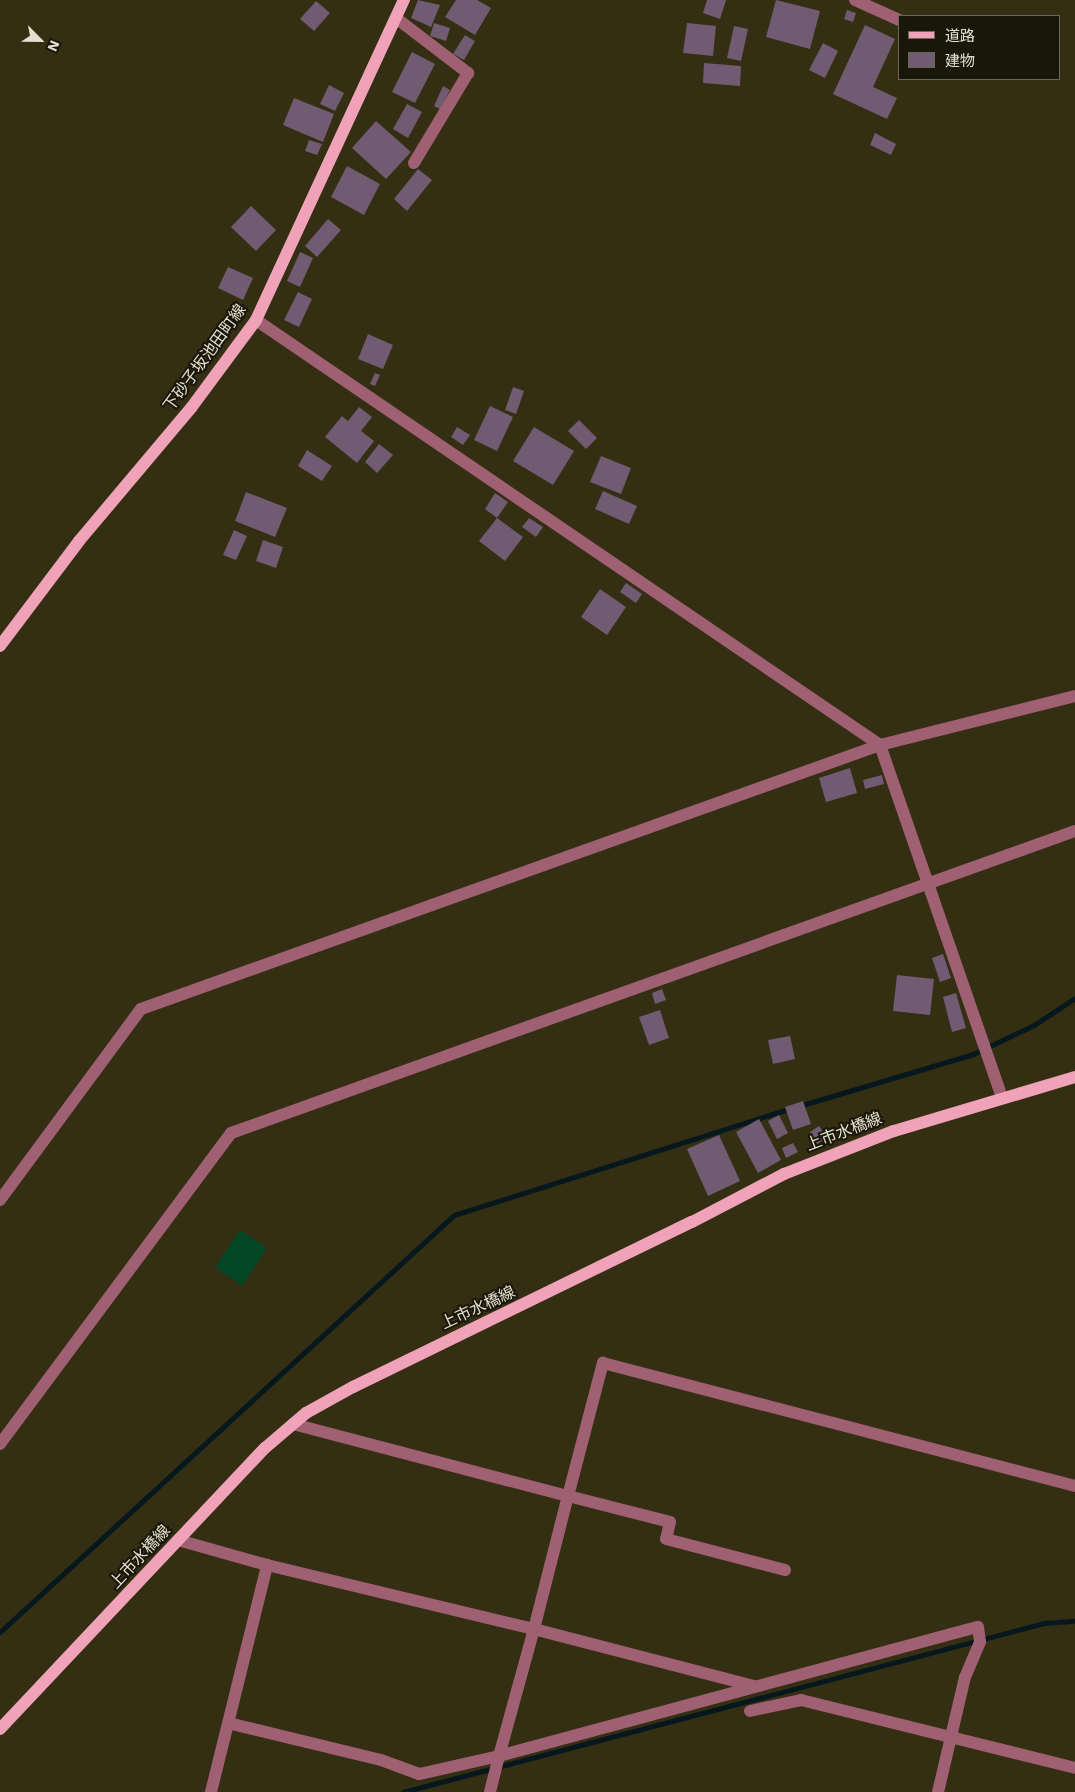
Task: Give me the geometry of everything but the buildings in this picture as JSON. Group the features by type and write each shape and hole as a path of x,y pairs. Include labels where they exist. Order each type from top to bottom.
{"main road":[{"name":"下砂子坂池田町線","path":"0,646 79,541 191,408 256,320 404,0"},
{"name":"上市水橋線","path":"0,1729 265,1448 306,1413 353,1387 684,1227 784,1174 861,1142 1075,1077"}],"street":[{"path":"855,0 898,20"},
{"path":"396,18 468,74 414,163"},
{"path":"256,320 880,745 1002,1098"},
{"path":"0,1200 141,1009 880,745 1075,696"},
{"path":"0,1444 231,1133 1075,831"},
{"path":"490,1792 603,1363 1075,1486"},
{"path":"293,1424 670,1522 666,1539 785,1570"},
{"path":"178,1540 267,1565 534,1629 756,1686"},
{"path":"211,1792 267,1565"},
{"path":"228,1723 381,1760 419,1774 499,1756 978,1627 980,1642 965,1677 938,1792"},
{"path":"750,1711 801,1700 1075,1768"}],"green space":[{"path":"240,1230 267,1248 242,1286 215,1267"}],"waterway":[{"path":"799,1106 973,1054 1034,1025 1075,998"},
{"path":"0,1632 454,1215 791,1108"},
{"path":"403,1792 1044,1623 1075,1621"}]}
